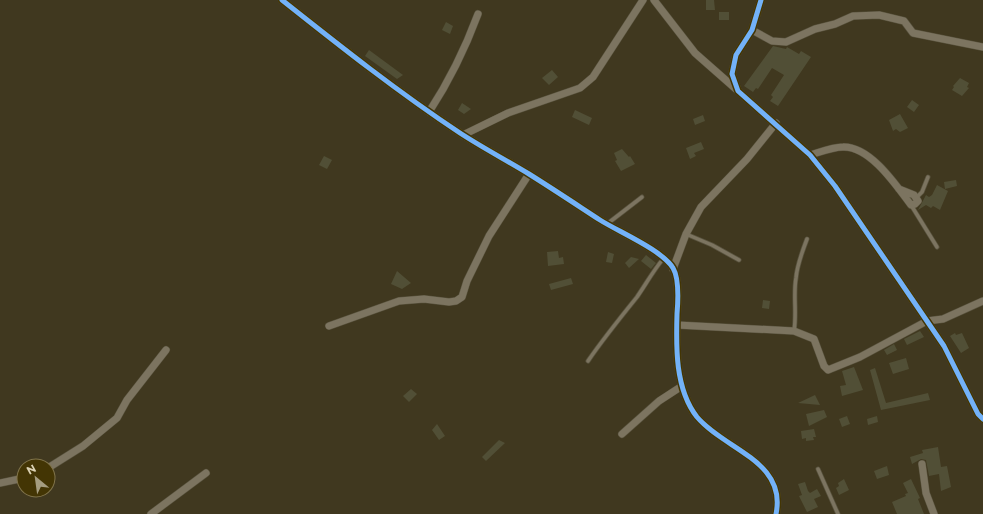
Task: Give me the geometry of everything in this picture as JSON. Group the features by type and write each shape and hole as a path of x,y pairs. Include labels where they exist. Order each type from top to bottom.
{"street":[{"path":"282,0 352,56 429,112 463,135 658,253 673,269"},
{"path":"463,135 508,113 580,88 593,77 643,0"},
{"path":"654,0 695,53 810,155 835,186 944,346 978,414 983,419"},
{"path":"738,91 732,74 736,56 752,30 761,0"},
{"path":"429,112 447,85 465,49 478,14"},
{"path":"752,30 772,40 786,42 815,29 835,24 853,16 879,15 904,21 913,33 983,47"},
{"path":"776,124 747,159 701,207 686,234 673,269 678,296 677,325 679,377 682,386 691,407 709,429 763,466 776,489 778,506 776,514"},
{"path":"810,155 842,146 854,148 868,155 899,189 911,205 916,204 918,201 916,198 909,192 899,189"},
{"path":"329,326 399,301 424,300 449,302 462,297 467,281 489,236 529,174"},
{"path":"677,325 794,331 814,339 824,366 828,370 860,357 927,321 943,320 983,300"},
{"path":"56,463 83,446 112,423 166,350"},
{"path":"622,434 659,401 682,386"},
{"path":"922,464 926,492 934,514"},
{"path":"151,514 206,473"},
{"path":"0,483 16,480"}],"lane":[{"path":"916,198 922,192 928,177"},
{"path":"608,224 642,197"},
{"path":"911,205 937,247"},
{"path":"686,234 712,245 739,260"},
{"path":"794,331 797,313 795,279 800,258 807,239"},
{"path":"588,361 600,343 638,296 654,269 663,259"},
{"path":"818,469 838,514"}],"building":[{"path":"706,0 714,0 715,10 706,10"},
{"path":"719,12 729,12 729,20 719,20"},
{"path":"446,22 453,26 450,34 442,30"},
{"path":"773,46 786,49 787,47 799,54 801,51 811,57 778,106 770,101 773,97 771,95 784,75 772,68 758,89 756,88 753,92 744,86"},
{"path":"369,50 403,75 397,79 365,56"},
{"path":"552,70 558,77 549,85 542,78"},
{"path":"960,78 969,83 967,87 969,88 962,96 952,90 954,87 953,86"},
{"path":"912,100 919,105 914,112 907,107"},
{"path":"462,103 471,109 464,114 458,110"},
{"path":"575,110 592,118 589,125 572,117"},
{"path":"900,114 908,128 900,132 896,129 893,131 889,120"},
{"path":"703,115 705,121 695,125 693,119"},
{"path":"701,142 704,149 694,153 696,156 690,159 686,148"},
{"path":"622,149 629,157 630,156 635,164 621,171 615,161 617,160 614,153"},
{"path":"324,156 332,160 327,169 319,165"},
{"path":"956,180 957,186 945,189 944,182"},
{"path":"937,185 948,191 940,210 933,206 931,208 926,205 918,210 926,195 929,197 932,195"},
{"path":"558,251 559,258 563,257 564,264 548,266 547,252"},
{"path":"608,252 614,254 612,263 606,262"},
{"path":"646,255 656,263 651,269 641,261"},
{"path":"631,257 639,259 629,268 625,263"},
{"path":"397,271 411,283 402,289 391,284"},
{"path":"571,278 573,284 551,290 549,284"},
{"path":"763,300 770,301 769,309 762,308"},
{"path":"920,331 924,337 907,345 904,339"},
{"path":"955,333 956,335 962,333 969,348 961,353 950,336"},
{"path":"894,344 897,350 887,355 884,350"},
{"path":"906,358 909,369 893,374 889,363"},
{"path":"854,367 863,390 842,396 840,386 846,385 842,371"},
{"path":"875,368 886,403 928,393 930,400 881,410 870,370"},
{"path":"411,389 417,394 409,402 403,396"},
{"path":"815,395 820,405 798,403"},
{"path":"824,410 827,417 809,426 806,414"},
{"path":"847,416 850,424 842,427 839,419"},
{"path":"877,416 878,422 868,425 867,419"},
{"path":"437,424 445,436 439,440 432,430"},
{"path":"814,429 816,437 813,437 814,440 806,441 806,438 802,439 801,431"},
{"path":"499,440 505,443 486,461 482,457"},
{"path":"938,447 941,467 947,466 951,487 941,491 939,474 929,476 926,460 921,459 912,464 910,457 923,453 922,450"},
{"path":"887,466 889,475 877,479 874,471"},
{"path":"844,479 849,490 839,495 836,488 839,486 838,483"},
{"path":"911,479 920,498 918,499 924,514 897,514 892,502 906,496 905,494 908,493 903,483"},
{"path":"805,482 810,493 817,489 821,496 814,499 818,507 807,512 799,496 802,495 798,484"}],"cycle path":[{"path":"282,0 370,68 437,117 600,220 650,248 667,261 675,272 677,284 677,354 678,367 684,394 697,417 709,428 751,458 763,469 772,481 777,496 776,514"},
{"path":"761,0 752,30 736,55 732,74 738,91 810,155 835,186 944,346 978,414 983,419"}]}
